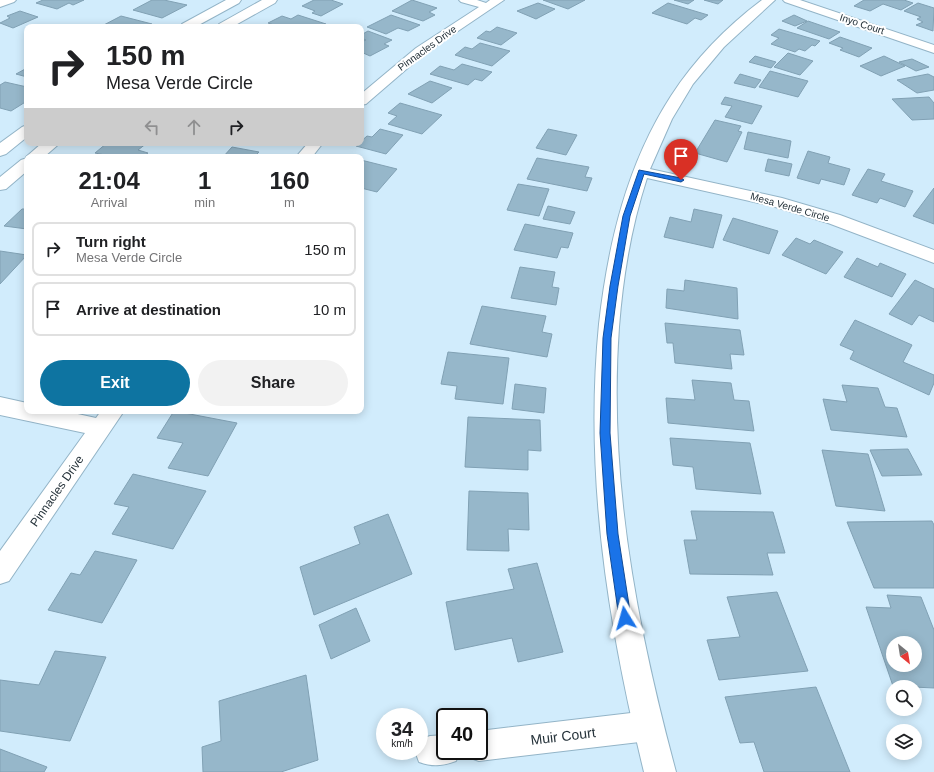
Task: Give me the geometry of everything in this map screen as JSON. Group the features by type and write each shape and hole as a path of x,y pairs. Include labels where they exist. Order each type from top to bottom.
{"street":[{"path":"0,4 10,0"},
{"path":"191,24 235,0"},
{"path":"228,24 271,0"},
{"path":"465,0 486,6"},
{"name":"Pinnacles Drive","path":"364,98 420,51 486,6 498,0"},
{"path":"660,772 648,726 625,618 615,549 605,433 607,338 615,273 627,216 641,172 674,103 716,46 735,27 769,0"},
{"name":"Inyo Court","path":"789,0 934,49"},
{"path":"0,151 24,132"},
{"path":"38,154 48,146"},
{"path":"307,154 313,146"},
{"path":"0,185 24,165"},
{"name":"Mesa Verde Circle","path":"641,172 776,202 834,219 934,257"},
{"path":"0,406 24,409"},
{"path":"66,414 107,419"},
{"name":"Pinnacles Drive","path":"0,572 107,419"},
{"name":"Muir Court","path":"488,745 648,726"}],"building":[{"path":"43,0 84,0 73,5 69,3 57,9 36,3"},
{"path":"152,0 164,0 187,5 162,18 133,10"},
{"path":"314,0 331,0 343,4 321,16 312,13 315,11 302,6"},
{"path":"412,0 437,8 429,12 435,15 423,21 392,11"},
{"path":"543,0 585,0 568,9"},
{"path":"674,0 694,0 688,4"},
{"path":"704,0 723,0 718,4"},
{"path":"864,0 904,0 913,3 901,10 883,4 870,11 854,6"},
{"path":"538,3 555,9 536,19 517,11"},
{"path":"668,3 708,15 701,20 695,18 687,24 652,13"},
{"path":"918,3 934,8 933,31 916,25 923,22 917,19 921,17 904,11"},
{"path":"20,11 38,17 13,28 0,23 10,18 7,16"},
{"path":"298,15 326,24 268,23 282,16 291,19"},
{"path":"391,15 420,25 408,31 398,28 386,34 367,27"},
{"path":"794,15 807,21 795,26 782,21"},
{"path":"121,16 152,24 106,24"},
{"path":"808,21 840,32 829,39 797,28"},
{"path":"497,27 517,33 501,45 477,38 486,31 490,32"},
{"path":"779,29 820,41 815,46 812,45 805,51 799,49 795,52 771,44 779,38 771,35"},
{"path":"368,31 392,40 384,44 389,46 370,56 364,53 364,41 366,40 364,39 364,33"},
{"path":"840,37 872,48 859,57 840,50 843,48 829,43"},
{"path":"480,43 510,51 492,66 455,55 465,47 472,49"},
{"path":"788,53 813,61 800,75 774,67"},
{"path":"755,56 776,62 771,68 749,62"},
{"path":"884,56 905,66 881,76 860,66"},
{"path":"912,59 929,67 916,71 899,62"},
{"path":"462,64 492,72 482,81 475,79 468,85 430,74 440,66 454,70"},
{"path":"24,70 24,76 16,74"},
{"path":"770,71 808,81 798,97 759,87"},
{"path":"740,74 761,80 755,88 734,83"},
{"path":"928,74 934,77 934,90 917,93 897,80"},
{"path":"430,81 452,88 432,103 408,94"},
{"path":"5,82 24,86 24,103 11,111 0,108 0,85"},
{"path":"725,97 762,106 752,124 725,117 732,106 721,104"},
{"path":"929,97 934,103 934,119 912,120 892,99"},
{"path":"400,103 442,115 422,134 388,124 397,116 388,113"},
{"path":"715,120 741,126 738,131 742,132 727,162 695,153"},
{"path":"380,129 403,135 386,154 356,146 364,146 364,139 367,136 372,137"},
{"path":"548,129 577,135 566,155 536,148"},
{"path":"748,132 791,141 788,158 744,149"},
{"path":"103,146 143,146 138,150 148,153 100,154 95,153"},
{"path":"232,147 259,152 257,154 226,154"},
{"path":"808,151 830,157 828,163 850,169 844,185 821,179 819,184 797,178"},
{"path":"537,158 589,167 585,177 592,178 587,191 527,179"},
{"path":"768,159 792,164 789,176 765,171"},
{"path":"364,161 397,169 377,192 364,189"},
{"path":"868,169 885,174 881,181 913,191 905,207 880,198 877,203 852,195"},
{"path":"518,184 549,189 539,216 507,210"},
{"path":"934,188 934,224 913,216"},
{"path":"548,206 575,212 570,224 543,219"},
{"path":"22,209 24,209 24,229 4,226"},
{"path":"694,209 722,215 713,248 664,237 670,217 691,222"},
{"path":"733,218 778,231 769,254 723,240"},
{"path":"525,224 573,233 568,248 561,247 557,258 514,250"},
{"path":"796,238 810,244 814,240 843,252 826,274 782,255"},
{"path":"0,251 24,255 24,258 0,284"},
{"path":"857,258 878,267 880,263 906,274 892,297 844,277"},
{"path":"520,267 555,272 552,287 559,288 556,305 511,298"},
{"path":"685,280 737,288 738,319 666,308 667,289 684,291"},
{"path":"915,280 934,289 934,322 919,315 912,325 889,314"},
{"path":"482,306 546,316 542,332 552,334 547,357 470,344"},
{"path":"855,320 912,345 903,362 934,375 934,383 929,395 850,359 854,351 840,345"},
{"path":"665,323 740,330 744,355 730,354 732,369 675,363 673,343 667,343"},
{"path":"448,352 509,358 503,404 455,399 457,386 441,384"},
{"path":"692,380 731,383 734,400 749,401 754,431 668,423 666,398 695,400"},
{"path":"515,384 546,388 544,413 512,409"},
{"path":"842,385 878,388 885,407 897,408 907,437 831,430 823,399 847,402"},
{"path":"172,414 190,414 237,423 208,476 168,468 183,443 157,438"},
{"path":"468,417 540,420 541,451 528,450 528,470 465,467"},
{"path":"670,438 750,443 761,494 696,489 693,467 673,465"},
{"path":"908,449 922,475 882,476 870,450"},
{"path":"822,450 868,454 885,511 836,506"},
{"path":"133,474 206,491 173,549 112,534 129,507 114,504"},
{"path":"469,491 528,493 529,530 508,529 509,551 467,550"},
{"path":"691,511 773,512 785,553 767,553 773,575 690,574 684,540 697,540"},
{"path":"388,514 412,574 314,615 300,567 360,544 354,527"},
{"path":"932,521 934,525 934,588 874,588 847,522"},
{"path":"95,551 137,560 102,623 48,610 71,573 80,575"},
{"path":"537,563 563,652 518,662 512,638 455,650 446,602 514,589 508,569"},
{"path":"777,592 808,671 719,680 707,640 740,637 727,597"},
{"path":"887,595 921,597 934,630 934,688 922,687 922,680 891,680 888,672 922,672 922,636 886,636 886,666 866,607 891,608"},
{"path":"356,608 370,641 331,659 319,625"},
{"path":"55,651 106,657 70,741 0,731 0,680 39,685"},
{"path":"306,675 318,760 281,772 203,772 202,747 221,741 219,701"},
{"path":"816,687 850,772 764,772 754,742 740,743 725,697"},
{"path":"0,749 47,767 44,772 0,772"}],"route":[{"path":"625,618 612,534 605,433 607,338 615,273 627,216 641,172 681,180"}]}
